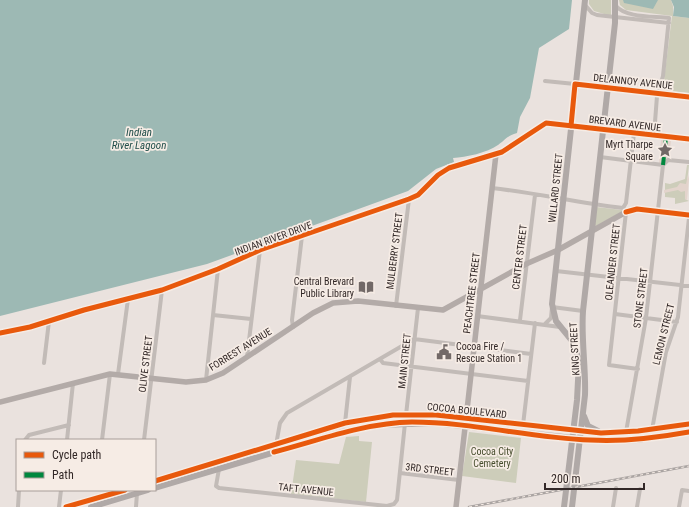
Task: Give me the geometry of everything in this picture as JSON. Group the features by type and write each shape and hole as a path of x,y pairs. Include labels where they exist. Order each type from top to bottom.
{"main road":[{"name":"WILLARD STREET","path":"579,371 576,349 573,342 555,319 552,307 575,84 585,3"},
{"path":"608,88 615,18 615,3"},
{"name":"KING STREET","path":"572,507 584,414 586,378 580,311 587,274 608,88"},
{"name":"KING STREET","path":"564,507 574,431 579,371"},
{"path":"584,414 588,426 602,433"},
{"name":"COCOA BOULEVARD","path":"156,482 358,420 406,415 465,418 581,432 602,433 652,430 689,424"},
{"path":"344,432 358,420"},
{"path":"329,436 340,429 345,423"},
{"name":"COCOA BOULEVARD","path":"156,488 329,436 369,426 405,423 435,423 580,440 625,440 689,432"},
{"path":"66,507 122,491"},
{"path":"91,507 137,491"}],"street":[{"path":"585,3 592,13 615,18 669,23"},
{"path":"615,3 622,11 630,14 669,18 663,76 658,93 654,136"},
{"name":"DELANNOY AVENUE","path":"545,81 689,96"},
{"name":"BREVARD AVENUE","path":"537,128 546,123 689,139"},
{"name":"INDIAN RIVER DRIVE","path":"0,333 162,290 260,250 409,199 418,195 438,175 449,168 496,154 508,148 537,128"},
{"name":"OLEANDER STREET","path":"634,133 624,210 619,278 609,365 638,369"},
{"name":"PEACHTREE STREET","path":"456,507 473,346 496,154"},
{"path":"600,157 663,165 668,160 689,162"},
{"name":"STONE STREET","path":"626,432 646,318 663,165"},
{"path":"492,188 624,210 637,209 689,215"},
{"name":"CENTER STREET","path":"520,320 535,195"},
{"name":"MULBERRY STREET","path":"396,306 409,199"},
{"name":"FORREST AVENUE","path":"0,402 110,374 186,382 206,380 223,373 292,326 322,308 333,304 358,301 443,310 526,264 558,250 592,231 624,210"},
{"name":"LEMON STREET","path":"652,430 666,352 677,322 689,218"},
{"path":"292,326 302,236"},
{"path":"247,357 260,250"},
{"path":"206,380 218,268"},
{"path":"556,271 689,286"},
{"name":"OLIVE STREET","path":"144,439 162,290"},
{"path":"118,374 128,299"},
{"path":"465,299 475,303 478,308"},
{"path":"545,324 551,318 552,307 580,311"},
{"name":"MAIN STREET","path":"406,415 418,308"},
{"path":"615,314 677,322"},
{"path":"213,315 252,319"},
{"path":"477,316 520,320 560,327"},
{"path":"44,363 49,321"},
{"path":"523,425 535,322"},
{"path":"274,452 279,427 287,413 414,339 531,354"},
{"path":"380,359 383,363 528,381"},
{"path":"102,439 110,374"},
{"path":"345,423 350,377"},
{"path":"67,439 74,382"},
{"path":"400,473 405,423"},
{"path":"26,439 29,435 69,425"},
{"name":"TAFT AVENUE","path":"219,469 216,486 218,488 387,506 394,504 396,500 400,473"},
{"name":"3RD STREET","path":"400,473 459,480"},
{"path":"612,507 616,488"},
{"path":"637,507 640,489"},
{"path":"679,507 682,490 689,491"},
{"path":"18,507 20,491"},
{"path":"59,507 61,491"},
{"path":"136,507 137,491"}],"green space":[{"path":"589,0 611,0 611,16 594,11 589,4"},
{"path":"619,0 671,0 673,6 673,16 689,18 689,93 668,91 663,88 672,16 626,10 620,5"},
{"path":"687,165 689,165 685,199 689,201 675,204 675,198 665,197 665,183 670,184 685,179"},
{"path":"596,207 622,210 623,211 594,227"},
{"name":"Cocoa City Cemetery","path":"469,432 521,438 516,483 462,476"},
{"path":"359,436 359,441 372,442 366,502 291,494 296,460 339,464 346,437"}],"shaded area":[{"name":"Myrt Tharpe Square","path":"661,140 671,141 669,158 664,159 661,163 659,163"},
{"path":"688,175 687,200 685,199 685,191 681,192 678,190 664,193 664,190 677,187 680,183 686,184"}],"water":[{"name":"Indian River Lagoon","path":"0,0 572,0 569,29 539,48 530,98 520,117 517,133 508,137 493,148 464,157 453,158 454,162 436,169 408,191 207,264 0,316"},
{"path":"623,0 658,0 653,9 624,3"},
{"path":"671,0 689,0 689,18 673,16 674,7"}],"railway":[{"path":"469,507 689,466"}],"marked path":[{"path":"665,148 666,137"},
{"path":"663,165 664,156"}],"cycle path":[{"path":"571,126 575,84 689,97"},
{"path":"0,333 30,327 84,310 162,290 218,269 260,250 409,199 418,195 438,175 449,168 502,152 546,123 689,139"},
{"path":"626,212 637,209 689,215"},
{"path":"156,481 345,423 393,415 436,415 601,433 638,431 689,424"},
{"path":"274,452 325,437 377,425 412,422 479,427 568,439 640,439 689,432"},
{"path":"66,507 122,491"}],"place":[{"name":"Myrt Tharpe Square","path":"665,150"},
{"name":"Central Brevard Public Library","path":"366,287"},
{"name":"Cocoa Fire / Rescue Station 1","path":"444,352"}]}
